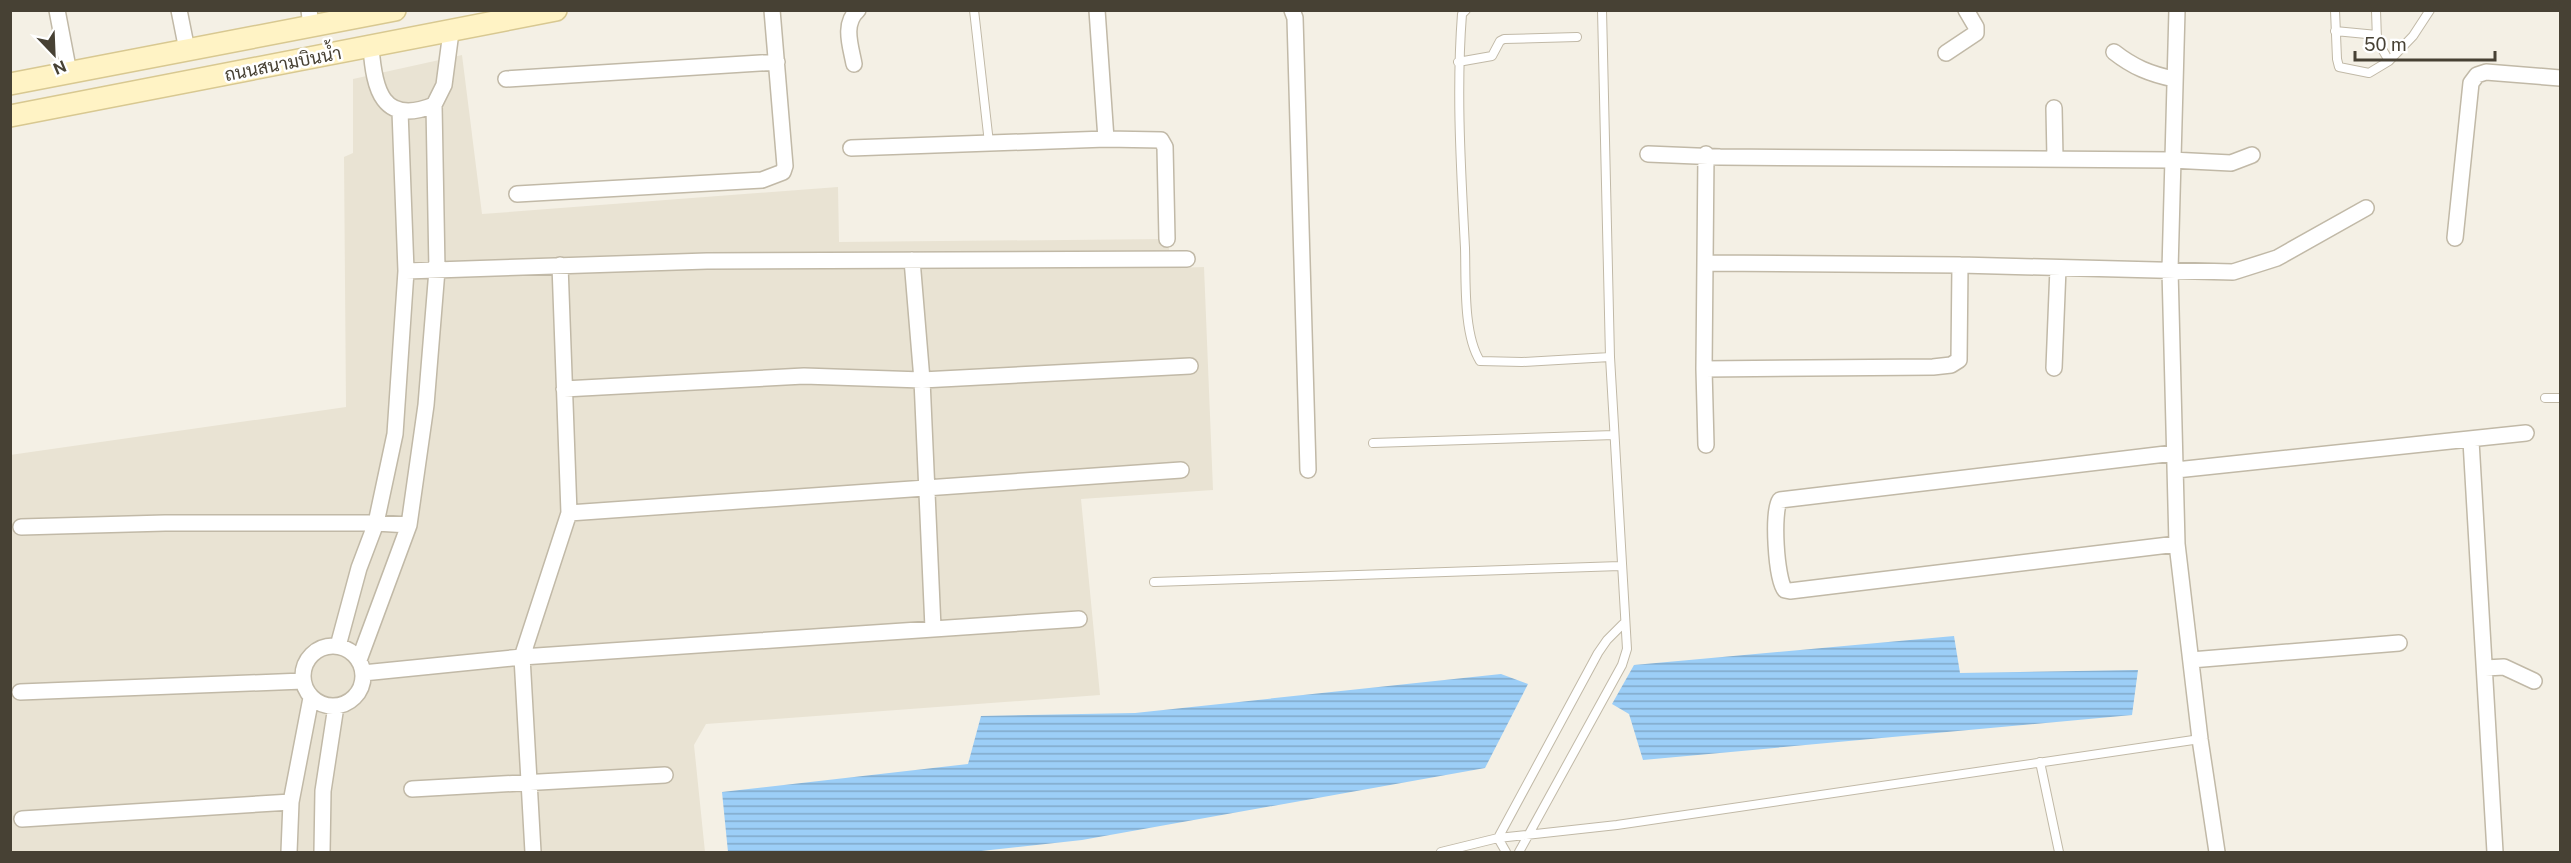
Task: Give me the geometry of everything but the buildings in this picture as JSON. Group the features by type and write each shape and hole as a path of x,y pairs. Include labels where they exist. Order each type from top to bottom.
{"main road":[{"name":"ถนนสนามบินน้ำ","path":"10,84 187,50 310,18 395,10"},
{"name":"ถนนสนามบินน้ำ","path":"10,116 451,32 518,14 556,10"},
{"path":"69,73 75,105"}],"street":[{"path":"57,10 69,73"},
{"path":"179,10 187,50"},
{"path":"517,194 762,180 783,172 785,166 772,10"},
{"path":"855,64 848,32 852,15 858,10"},
{"path":"1097,10 1106,139"},
{"path":"1292,10 1295,18 1308,470"},
{"path":"1946,53 1976,33 1976,27 1966,10"},
{"path":"2177,10 2171,159 2170,270 2177,544 2200,739 2217,852"},
{"path":"361,667 409,525 426,405 437,270 434,105 444,85 451,32"},
{"path":"371,47 374,78 379,90 390,105 400,111 416,112 434,105"},
{"path":"2114,52 2148,73 2174,79"},
{"path":"506,79 777,62"},
{"path":"2455,238 2471,83 2477,75 2486,72 2560,78"},
{"path":"2054,108 2055,158"},
{"path":"338,646 359,568 376,523 395,434 406,272 400,111"},
{"path":"851,148 1106,139 1161,140 1165,147 1167,239"},
{"path":"1648,154 1706,154 1732,157 2171,159 2231,163 2252,155"},
{"path":"1706,154 1704,369 1706,445"},
{"path":"1706,263 1960,265 2233,272 2277,258 2366,208"},
{"path":"406,272 560,265 1187,259"},
{"path":"912,260 922,380 925,489 933,628"},
{"path":"533,852 522,657 569,513 560,265"},
{"path":"1704,369 1933,367 1956,364 1959,360 1960,265"},
{"path":"2054,368 2058,268"},
{"path":"564,389 804,376 922,380 1190,366"},
{"path":"2175,470 2471,441 2526,433"},
{"path":"2471,441 2495,852"},
{"path":"2174,453 1780,500 1776,507 1775,519 1779,579 1785,590 1790,591 2177,544"},
{"path":"569,513 1181,470"},
{"path":"21,527 165,523 409,525"},
{"path":"361,667 1079,619"},
{"path":"2191,660 2399,643"},
{"path":"289,852 291,802 311,698 303,681 303,672 309,657 322,648 338,646 354,653 361,667 363,685 357,695 347,703 336,706 327,706 311,698"},
{"path":"2485,668 2504,667 2534,681"},
{"path":"20,692 303,681"},
{"path":"322,852 323,791 336,706"},
{"path":"412,789 665,775"},
{"path":"22,819 291,802"}],"lane":[{"path":"974,10 989,144"},
{"path":"1466,10 1462,14 1458,62 1458,105 1470,335 1474,351 1480,361 1522,362 1610,357"},
{"path":"1519,852 1531,835 1622,666 1627,649 1623,624 1610,357 1602,10"},
{"path":"2335,10 2337,59 2341,68 2369,73 2389,61 2413,36 2430,10"},
{"path":"2376,10 2380,49 2389,61"},
{"path":"2335,31 2377,35"},
{"path":"1458,62 1492,56 1500,41 1504,39 1577,37"},
{"path":"2546,398 2560,398"},
{"path":"1373,443 1614,435"},
{"path":"1154,582 1620,566"},
{"path":"1498,838 1598,653 1623,624"},
{"path":"1441,852 1498,838 1629,823 2200,739"},
{"path":"2040,762 2059,852"},
{"path":"1498,838 1506,852"}],"shaded area":[{"path":"462,55 482,214 838,187 839,242 1167,239 1173,268 1204,267 1213,490 1081,499 1100,695 706,724 694,745 705,852 11,852 10,455 346,407 344,157 353,153 353,79"}],"water":[{"path":"1954,636 1960,673 2138,670 2132,715 1643,760 1629,714 1612,704 1634,665"},
{"path":"1501,674 1528,684 1485,768 1082,840 972,852 728,852 722,792 968,764 981,716 1135,713"}]}
